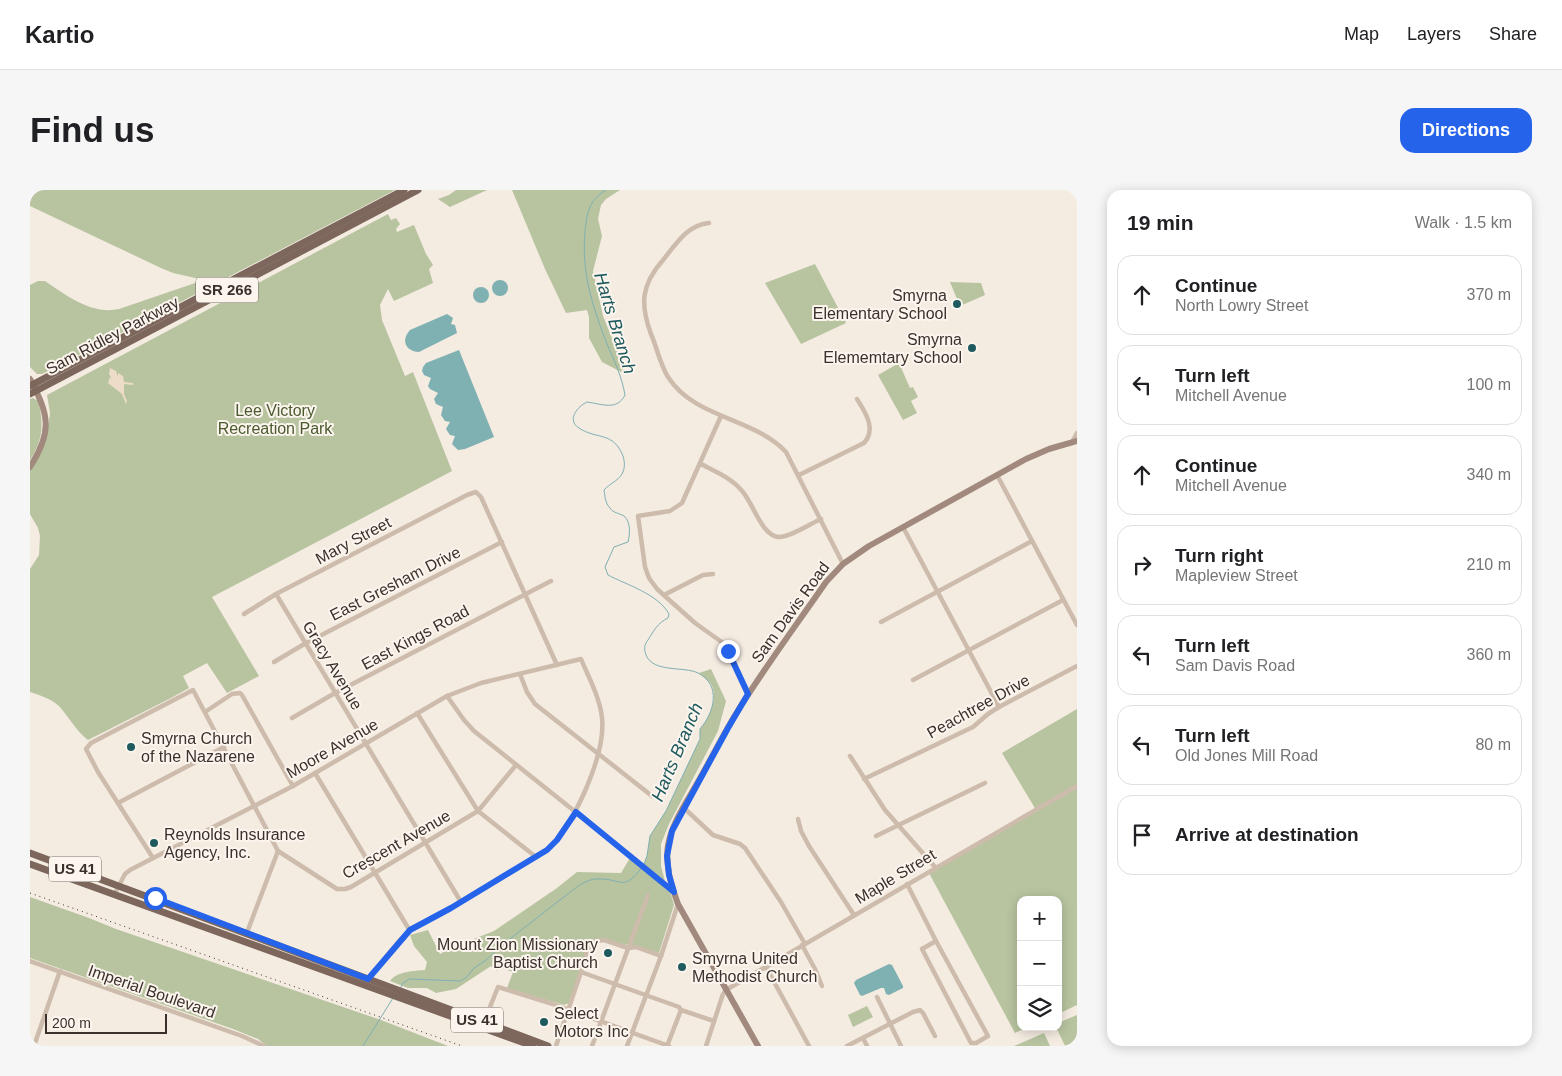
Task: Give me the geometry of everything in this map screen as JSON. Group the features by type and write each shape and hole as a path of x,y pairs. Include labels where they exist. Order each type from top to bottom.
{"main road":[{"name":"Sam Ridley Parkway","path":"32,387 404,190"},
{"name":"Sam Ridley Parkway","path":"32,387 418,190"},
{"name":"US 41","path":"30,853 368,979 389,990"},
{"name":"US 41","path":"30,864 244,941 389,990 532,1046"},
{"path":"192,922 195,914"},
{"name":"US 41","path":"404,996 484,1022 548,1046"}],"street":[{"path":"709,223 692,228 660,262 646,289 644,309 666,372 672,382 691,401 756,430 786,452 843,564"},
{"path":"30,467 41,448 46,428 44,410 32,387"},
{"path":"798,474 867,440 870,426 857,400"},
{"path":"721,416 687,495 679,506 664,512 638,516 647,572 653,584 700,626 723,642 748,694"},
{"path":"1075,441 1077,433"},
{"name":"Sam Davis Road","path":"754,1044 678,904 674,892 667,864 668,846 672,831 684,808 748,694 826,582 843,564 869,546 1038,453 1075,441"},
{"path":"701,464 736,484 746,496 766,531 773,536 782,537 789,535 821,519"},
{"path":"997,475 1077,625"},
{"name":"Mary Street","path":"244,614 276,594 476,492 481,497 502,542"},
{"path":"903,527 1000,707"},
{"path":"881,622 1032,541"},
{"path":"502,542 557,665"},
{"name":"East Gresham Drive","path":"274,662 306,643 502,542"},
{"path":"664,595 703,575 713,574"},
{"name":"East Kings Road","path":"292,718 525,593 551,581"},
{"name":"Gracy Avenue","path":"276,594 462,902"},
{"path":"913,680 1063,600"},
{"name":"Moore Avenue","path":"114,894 127,872 293,786 447,696 469,687 581,659 598,701 602,717 598,753"},
{"name":"Peachtree Drive","path":"864,779 973,727 988,714 1077,666"},
{"path":"520,674 526,692 535,704 652,796"},
{"name":"Crescent Avenue","path":"118,802 86,751 86,747 90,743 193,690 278,851 333,887 340,889 351,887 478,810 516,765"},
{"path":"205,712 232,694 242,694 293,786"},
{"path":"447,696 474,731 674,892"},
{"path":"418,713 478,810 536,857"},
{"path":"153,858 118,802 224,747"},
{"path":"368,979 400,940 410,931 536,857 557,840 576,812 598,753"},
{"path":"850,756 880,803 935,867"},
{"path":"315,773 410,931"},
{"path":"876,836 985,783"},
{"name":"Maple Street","path":"726,990 1077,786"},
{"path":"684,808 714,834 740,844 745,848 780,902 804,944 822,986"},
{"path":"798,819 805,839 854,915"},
{"path":"244,941 278,851"},
{"path":"907,884 988,1036 976,1043 970,1043 922,949 936,941"},
{"path":"592,1046 648,895"},
{"path":"627,1046 661,956 678,904"},
{"path":"556,1046 587,951 591,944 604,940 628,948 636,947 661,956"},
{"name":"Imperial Boulevard","path":"30,961 242,1036 264,1046"},
{"path":"766,967 809,1046"},
{"path":"34,1046 60,971"},
{"path":"581,972 714,1021"},
{"path":"484,1022 498,987 568,1009 668,1046 681,1010"},
{"path":"706,1046 726,990"},
{"path":"877,997 901,1046"},
{"path":"848,1046 920,1010 935,1036"},
{"path":"863,1038 867,1046"}],"green space":[{"path":"30,190 395,190 60,365 42,374 37,374 30,367 30,285 38,281 45,281 80,303 90,307 109,310 119,309 204,280 173,273 161,268 30,206"},
{"path":"456,190 487,190 450,207 438,199"},
{"path":"512,190 620,190 606,199 601,205 598,219 602,236 593,271 603,316 627,375 602,362 589,338 587,310 566,313 545,269"},
{"name":"Lee Victory Recreation Park","path":"388,214 391,220 396,218 400,224 396,229 397,232 414,225 426,254 433,265 429,269 433,283 394,301 388,289 380,305 382,320 405,376 413,372 452,471 212,597 259,676 227,693 207,663 183,676 189,688 88,740 59,706 45,697 30,692 30,569 39,555 40,536 30,514 30,470 48,428 50,413 47,395"},
{"path":"815,264 846,323 801,344 765,283"},
{"path":"950,282 981,283 985,295 960,306"},
{"path":"899,363 910,388 913,387 918,397 911,401 917,413 903,420 878,375"},
{"path":"33,398 38,401 42,425 38,446 30,460 30,399"},
{"path":"711,669 726,701 718,731 669,824 661,844 661,866 666,885 665,889 670,891 674,905 659,953 606,939 591,942 569,1003 564,1005 507,988 513,972 499,967 497,971 491,966 456,989 436,993 427,988 408,988 390,981 401,973 425,970 427,962 414,946 410,935 428,930 440,954 494,931 577,872 621,873 630,858 643,866 647,856 650,836 666,811 700,739 700,729 712,708 714,695 711,684 699,673"},
{"path":"1077,709 1077,1005 1062,1012 1062,896 1017,896 1017,1031 1019,1031 1015,1033 929,873 1036,810 1002,753"},
{"path":"30,897 116,929 381,1020 448,1046 267,1046 258,1039 233,1029 30,958"},
{"path":"867,1006 873,1017 853,1027 848,1015"},
{"path":"1077,1015 1077,1046 1065,1046 1058,1031 1062,1031 1062,1021"},
{"path":"1044,1033 1050,1046 1014,1046"}],"shaded area":[{"path":"110,368 116,371 118,377 118,373 123,376 124,382 133,383 133,385 124,384 126,404 122,394 108,383 110,377 112,379 109,374"}],"water":[{"path":"500,280 506,282 508,288 506,294 500,296 494,294 492,288 494,282"},
{"path":"481,287 487,289 489,295 487,301 481,303 475,301 473,295 475,289"},
{"path":"447,314 453,318 451,324 455,325 457,333 419,352 410,350 405,341 410,330"},
{"path":"459,350 494,437 458,450 452,444 455,436 450,435 446,429 450,422 445,421 441,415 443,407 436,404 434,399 438,393 430,389 428,386 431,378 424,375 422,371 426,363"},
{"path":"889,964 892,965 903,988 889,995 886,994 884,988 881,988 862,996 860,995 854,983 856,980"}],"waterway":[{"name":"Harts Branch","path":"606,190 595,199 588,213 584,247 585,261 589,290 620,375 625,395 622,400 613,405 587,402 577,410 573,417 575,425 586,432 609,439 619,448 623,456 624,470 622,474 604,490 608,506 613,511 624,516 628,521 629,539 628,542 614,547 605,567 608,575 633,586 658,601 669,614 668,618 656,627 647,642 645,647 646,655 650,661 662,667 698,673 706,678 713,692 712,707 700,729 700,739 666,811 650,836 644,864"},
{"name":"Harts Branch","path":"400,989 403,983 410,979 460,981 466,978 474,968 578,886 597,879 627,882 642,867"},
{"name":"Harts Branch","path":"363,1046 393,998"}],"railway":[{"path":"30,893 462,1046"}],"place":[{"name":"Smyrna Elementary School","path":"957,304"},
{"name":"Smyrna Elememtary School","path":"972,348"},
{"name":"Smyrna Church of the Nazarene","path":"131,747"},
{"name":"Reynolds Insurance Agency, Inc.","path":"154,843"},
{"name":"Mount Zion Missionary Baptist Church","path":"608,953"},
{"name":"Smyrna United Methodist Church","path":"682,967"},
{"name":"Select Motors Inc","path":"544,1022"}],"route":[{"path":"155,898 368,979 410,930 530,862 547,850 563,833 576,812 674,892 667,864 669,839 684,808 748,694 728,651"}]}
